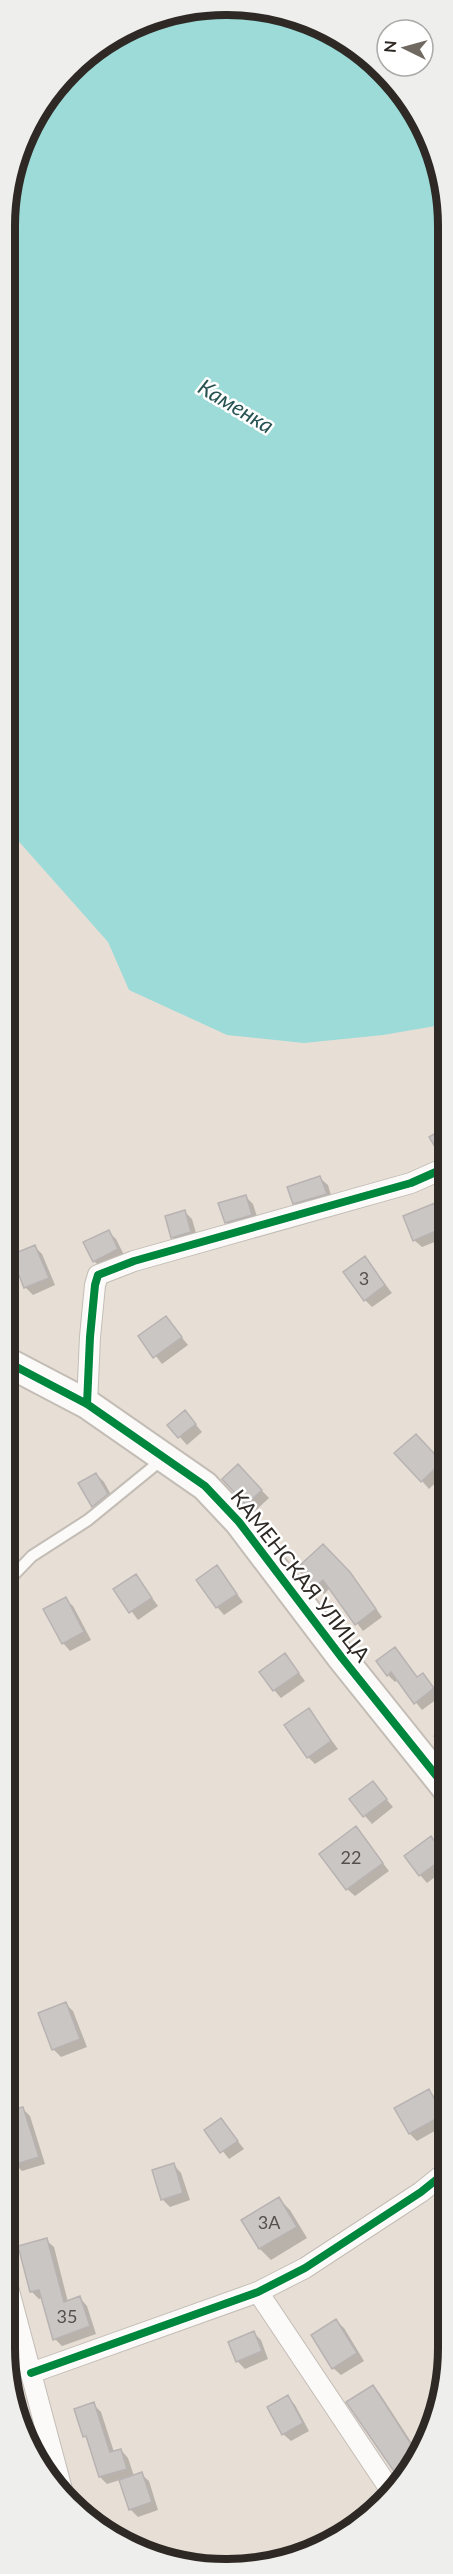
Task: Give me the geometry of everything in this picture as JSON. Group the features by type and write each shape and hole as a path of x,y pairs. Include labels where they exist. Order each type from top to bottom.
{"street":[{"path":"87,1404 88,1357 98,1275 134,1261 411,1183 438,1171"},
{"name":"КАМЕНСКАЯ УЛИЦА","path":"15,1366 87,1404 205,1486 239,1522 342,1658 438,1778"},
{"path":"31,2373 258,2292 305,2268 421,2192 438,2178"},
{"path":"258,2292 387,2485"},
{"path":"15,2316 58,2475"}],"lane":[{"path":"15,1574 32,1556 88,1520 164,1457"}],"water":[{"name":"Каменка","path":"213,15 240,15 281,22 307,31 332,43 366,67 386,87 410,121 427,159 434,185 438,213 438,1026 383,1035 304,1043 227,1035 129,990 108,942 15,837 15,213 22,172 37,133 67,87 87,67 121,43 159,26"}],"building":[{"path":"438,1132 438,1152 429,1137"},
{"path":"320,1176 327,1194 293,1204 287,1187"},
{"path":"246,1195 252,1215 225,1223 218,1203"},
{"path":"435,1203 438,1210 438,1230 413,1241 403,1216"},
{"path":"185,1210 191,1232 171,1238 165,1216"},
{"path":"109,1230 118,1249 93,1262 83,1242"},
{"path":"35,1245 49,1278 24,1288 15,1265 15,1253"},
{"path":"365,1256 385,1285 364,1301 343,1272"},
{"path":"166,1316 182,1337 153,1358 138,1336"},
{"path":"185,1410 196,1424 178,1438 167,1425"},
{"path":"416,1434 438,1458 438,1466 421,1482 394,1453"},
{"path":"238,1464 262,1490 246,1505 222,1479"},
{"path":"96,1473 108,1494 92,1507 78,1483"},
{"path":"323,1544 350,1572 376,1609 355,1625 323,1580 315,1587 297,1568"},
{"path":"217,1565 237,1594 216,1608 196,1580"},
{"path":"136,1574 152,1598 129,1613 113,1589"},
{"path":"66,1597 84,1632 62,1644 43,1609"},
{"path":"395,1647 417,1677 423,1673 434,1688 414,1704 391,1672 387,1676 376,1661"},
{"path":"285,1653 299,1673 273,1691 259,1672"},
{"path":"309,1708 331,1741 307,1758 284,1725"},
{"path":"373,1781 387,1799 363,1817 349,1799"},
{"path":"356,1826 383,1863 346,1890 319,1854"},
{"path":"431,1836 438,1846 438,1862 419,1876 404,1856"},
{"path":"66,2002 80,2039 52,2050 38,2013"},
{"path":"429,2089 438,2106 438,2118 409,2134 394,2108"},
{"path":"23,2107 39,2157 15,2164 15,2109"},
{"path":"221,2118 238,2141 220,2153 204,2130"},
{"path":"174,2163 183,2193 161,2200 152,2170"},
{"path":"279,2197 297,2227 259,2249 241,2220"},
{"path":"47,2238 64,2302 80,2296 90,2326 53,2340 39,2290 30,2292 18,2246"},
{"path":"336,2319 357,2353 332,2369 311,2335"},
{"path":"254,2331 262,2351 236,2362 228,2342"},
{"path":"373,2385 413,2447 396,2474 346,2402"},
{"path":"288,2395 303,2423 282,2435 267,2407"},
{"path":"94,2402 110,2452 121,2449 127,2469 99,2477 86,2436 83,2437 74,2409"},
{"path":"142,2472 152,2502 129,2510 119,2480"}],"cycle path":[{"path":"87,1404 90,1337 98,1275 134,1261 411,1183 438,1171"},
{"path":"15,1366 87,1404 205,1486 239,1522 342,1658 438,1778"},
{"path":"31,2373 258,2292 305,2268 421,2192 438,2178"}]}
